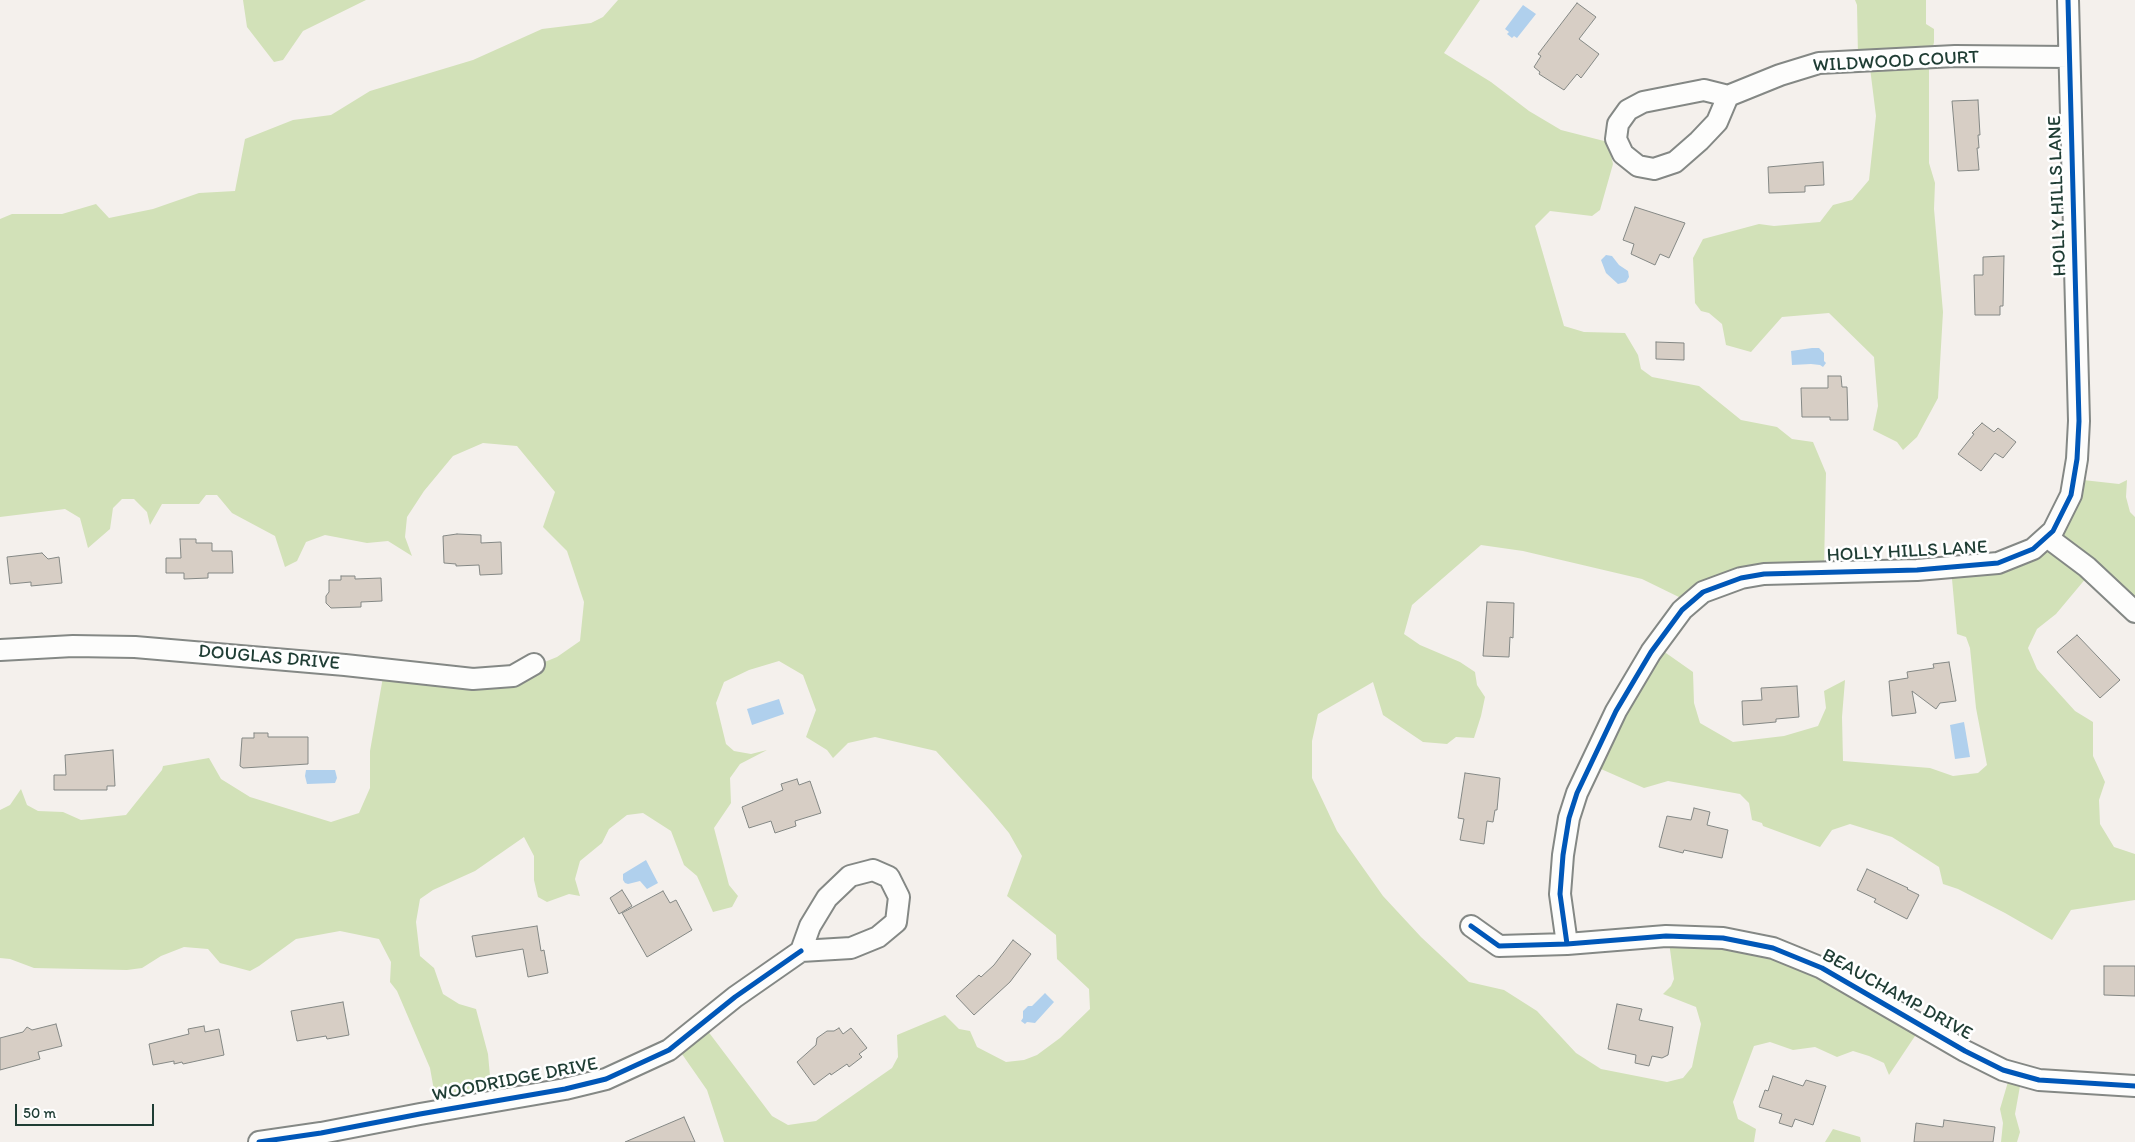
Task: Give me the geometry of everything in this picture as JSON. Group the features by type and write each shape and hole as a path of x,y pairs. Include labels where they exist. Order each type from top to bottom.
{"street":[{"name":"HOLLY HILLS LANE","path":"1567,944 1560,894 1569,818 1577,793 1616,711 1651,652 1682,610 1703,592 1741,578 1764,574 1917,570 1998,563 2032,549 2053,531 2071,495 2077,459 2080,421 2068,0"},
{"name":"WILDWOOD COURT","path":"1728,96 1780,75 1819,63 1955,56 2069,57"},
{"path":"1704,90 1728,96 1717,122 1700,141 1675,162 1654,169 1638,166 1622,154 1616,139 1618,124 1628,110 1643,102 1704,90"},
{"path":"2047,537 2087,566 2135,612"},
{"name":"DOUGLAS DRIVE","path":"0,650 73,646 135,647 345,665 473,679 513,676 534,664"},
{"path":"873,870 889,877 898,897 896,922 878,937 851,948 801,951 810,926 827,898 850,876 873,870"},
{"name":"BEAUCHAMP DRIVE","path":"1471,926 1499,946 1567,944 1666,936 1723,938 1773,948 1822,968 1966,1051 2003,1070 2039,1080 2135,1086"},
{"name":"WOODRIDGE DRIVE","path":"259,1142 321,1133 565,1089 606,1079 669,1050 735,997 801,951"}],"green space":[{"path":"243,0 366,0 303,31 283,60 274,62 247,27"},
{"path":"618,0 1480,0 1444,53 1491,82 1529,111 1561,130 1608,142 1613,164 1600,210 1592,216 1550,211 1535,226 1564,326 1584,332 1625,333 1638,355 1641,369 1652,377 1699,386 1741,420 1777,427 1792,439 1813,442 1826,473 1824,567 1753,574 1687,601 1642,579 1523,551 1481,545 1412,605 1404,634 1420,645 1460,662 1475,672 1477,685 1485,697 1474,738 1456,737 1447,744 1423,742 1383,715 1373,682 1318,714 1312,741 1312,778 1337,831 1383,896 1421,937 1469,982 1504,990 1537,1011 1576,1053 1601,1069 1667,1082 1683,1078 1692,1067 1701,1024 1696,1007 1663,994 1671,986 1674,979 1669,942 1768,944 1923,1024 1889,1075 1884,1063 1853,1051 1837,1057 1815,1047 1793,1050 1770,1042 1754,1046 1733,1102 1738,1119 1756,1129 1754,1142 724,1142 707,1090 675,1044 704,1026 772,1116 788,1125 816,1121 892,1068 898,1057 897,1035 945,1015 959,1029 970,1031 977,1047 1006,1062 1024,1060 1037,1055 1060,1038 1090,1009 1089,989 1057,959 1056,935 1007,896 1022,856 1009,833 989,809 936,751 875,737 848,743 833,758 827,750 806,737 816,710 803,675 779,661 749,670 724,682 716,703 726,744 734,751 751,754 767,750 740,764 730,778 731,803 714,828 729,885 738,896 732,907 713,912 697,876 684,865 671,831 643,813 627,815 609,829 602,843 580,861 575,879 580,896 569,894 547,902 538,897 534,880 534,856 524,837 475,871 433,890 420,899 416,922 420,956 434,968 443,994 459,1004 476,1009 488,1054 492,1098 437,1107 430,1068 397,991 390,982 391,962 379,939 340,931 296,939 250,971 220,963 208,949 184,947 161,956 142,968 127,970 34,968 10,959 0,958 0,810 10,805 21,789 27,805 38,811 63,812 81,820 126,815 162,770 163,766 209,758 221,779 250,797 331,822 359,813 370,788 370,751 383,677 495,682 557,657 580,641 584,602 567,551 543,527 555,492 517,446 483,443 453,456 424,491 407,517 405,537 412,556 388,541 367,543 325,535 306,542 297,561 285,567 275,536 232,513 217,495 206,495 199,504 162,504 150,525 147,512 134,499 122,499 113,508 110,529 88,548 80,518 65,509 0,517 0,219 12,214 62,214 96,204 109,218 153,209 199,193 235,191 245,139 293,120 331,115 370,91 473,60 542,29 591,23 603,17"},
{"path":"1855,0 1926,0 1926,24 1934,29 1934,42 1929,67 1929,163 1935,183 1934,209 1943,312 1938,398 1917,437 1903,450 1897,442 1873,430 1878,406 1874,357 1829,313 1782,317 1751,352 1726,345 1722,324 1709,313 1701,311 1695,303 1693,258 1703,239 1759,224 1774,226 1820,222 1833,205 1852,200 1869,180 1876,116 1869,60 1858,56 1857,5"},
{"path":"2074,479 2119,484 2127,480 2126,497 2130,512 2135,517 2135,621 2087,577 2056,614 2037,629 2028,648 2037,669 2075,711 2093,722 2093,756 2105,782 2099,800 2100,824 2114,847 2135,854 2135,900 2071,910 2052,940 2005,913 1958,889 1943,884 1939,867 1892,837 1850,824 1832,830 1820,847 1763,826 1762,823 1752,820 1749,803 1740,794 1668,781 1644,788 1592,765 1656,646 1693,672 1694,703 1700,723 1733,742 1784,736 1818,726 1826,708 1824,691 1845,680 1842,717 1843,761 1930,768 1953,776 1978,773 1987,765 1976,708 1970,648 1966,637 1957,634 1951,568 2033,547"},
{"path":"2010,1075 2022,1075 2015,1114 2020,1132 2017,1142 2001,1142 2003,1123 2000,1109"},
{"path":"1833,1129 1860,1137 1861,1142 1825,1142"}],"water":[{"path":"1523,5 1536,14 1517,38 1514,36 1512,38 1505,29"},
{"path":"1606,255 1612,256 1619,265 1628,271 1629,277 1626,282 1618,284 1606,273 1601,260"},
{"path":"1819,348 1824,353 1824,361 1826,363 1823,367 1811,364 1792,365 1791,351"},
{"path":"779,699 784,714 752,725 747,709"},
{"path":"1964,722 1970,757 1955,759 1950,725"},
{"path":"306,770 335,770 337,778 335,783 307,784"},
{"path":"646,860 658,883 647,889 640,881 625,883 623,874"},
{"path":"1045,993 1054,1002 1035,1023 1027,1022 1025,1024 1021,1021 1023,1011 1028,1006 1032,1006"}],"building":[{"path":"1577,3 1596,17 1579,39 1599,54 1581,78 1577,74 1564,90 1539,74 1540,72 1534,67 1541,56 1538,54"},
{"path":"1978,100 1980,135 1978,135 1979,148 1977,148 1979,170 1958,171 1952,101"},
{"path":"1823,162 1824,185 1805,186 1805,192 1769,193 1768,167"},
{"path":"1635,207 1685,223 1669,258 1660,254 1655,265 1631,254 1634,244 1623,240"},
{"path":"2004,256 2003,306 2000,306 2000,315 1975,315 1974,275 1983,275 1983,257"},
{"path":"1656,342 1684,343 1684,360 1656,359"},
{"path":"1828,376 1841,376 1842,387 1847,387 1848,420 1830,420 1830,417 1802,417 1801,388 1828,388"},
{"path":"1982,423 1994,432 1998,428 2016,442 2003,458 1995,453 1981,471 1958,454 1974,434 1972,433"},
{"path":"457,534 481,535 481,543 501,542 502,574 480,575 479,565 456,566 456,564 444,563 443,536"},
{"path":"180,539 196,539 196,543 212,543 212,551 232,551 233,573 208,573 208,578 184,579 184,573 166,573 166,558 181,558"},
{"path":"42,553 48,559 59,557 62,583 31,586 31,582 10,584 7,557"},
{"path":"341,576 355,576 355,579 381,578 382,601 361,602 361,607 331,608 326,603 326,596 329,592 329,580 341,580"},
{"path":"1487,602 1514,603 1513,638 1510,637 1509,657 1483,656"},
{"path":"2077,635 2120,680 2100,698 2057,652"},
{"path":"1949,662 1956,701 1940,703 1936,709 1912,691 1916,713 1892,716 1889,681 1908,678 1907,672 1934,668 1933,664"},
{"path":"1797,686 1799,717 1776,719 1776,722 1743,725 1742,701 1762,700 1761,688"},
{"path":"254,733 268,733 268,737 308,737 308,764 243,768 240,766 242,738 254,738"},
{"path":"113,750 115,786 107,786 107,790 54,790 54,775 66,775 65,755"},
{"path":"1465,773 1500,778 1497,810 1495,810 1493,822 1487,821 1484,844 1460,840 1464,819 1458,818"},
{"path":"797,779 799,785 810,781 821,813 795,821 796,826 775,833 771,821 749,828 742,807 783,790 781,784"},
{"path":"1694,808 1710,812 1707,825 1728,830 1722,858 1684,850 1683,853 1659,847 1667,816 1691,820"},
{"path":"1867,869 1919,895 1907,919 1874,902 1876,899 1857,890"},
{"path":"622,890 632,906 619,914 610,898"},
{"path":"663,891 670,903 676,900 692,930 647,957 622,913"},
{"path":"537,926 541,951 544,950 548,973 528,977 523,949 476,957 472,936"},
{"path":"1013,940 1031,954 1010,982 974,1015 956,996 979,975 981,977 994,965"},
{"path":"2104,966 2135,966 2135,996 2104,995"},
{"path":"343,1002 349,1035 327,1039 326,1036 297,1041 291,1011"},
{"path":"1617,1004 1642,1009 1639,1020 1673,1027 1668,1055 1662,1058 1652,1056 1649,1066 1635,1063 1636,1055 1608,1049"},
{"path":"56,1024 62,1046 38,1052 40,1059 0,1070 0,1038 23,1032 27,1027 32,1030"},
{"path":"204,1026 205,1032 219,1029 224,1055 183,1064 182,1062 174,1064 174,1061 153,1065 149,1044 189,1034 188,1029"},
{"path":"839,1028 843,1034 851,1028 867,1048 859,1054 862,1057 849,1067 847,1064 831,1075 830,1073 814,1085 797,1062 816,1045 817,1038 827,1031 834,1031"},
{"path":"1773,1076 1803,1086 1806,1080 1826,1086 1813,1125 1795,1119 1792,1127 1779,1123 1782,1114 1759,1107 1765,1090 1768,1091"},
{"path":"684,1117 695,1142 625,1142"},
{"path":"1944,1120 1995,1127 1993,1142 1914,1142 1916,1123 1943,1127"}],"cycle path":[{"path":"1567,944 1560,894 1563,855 1569,818 1577,793 1616,711 1651,652 1682,610 1703,592 1741,578 1764,574 1917,570 1998,563 2033,549 2053,531 2071,495 2077,459 2079,421 2068,0"},
{"path":"1471,926 1499,946 1567,944 1666,936 1723,938 1773,948 1822,968 1965,1051 2003,1070 2039,1080 2135,1086"},
{"path":"259,1142 321,1133 565,1089 606,1079 669,1050 735,997 801,951"}]}
